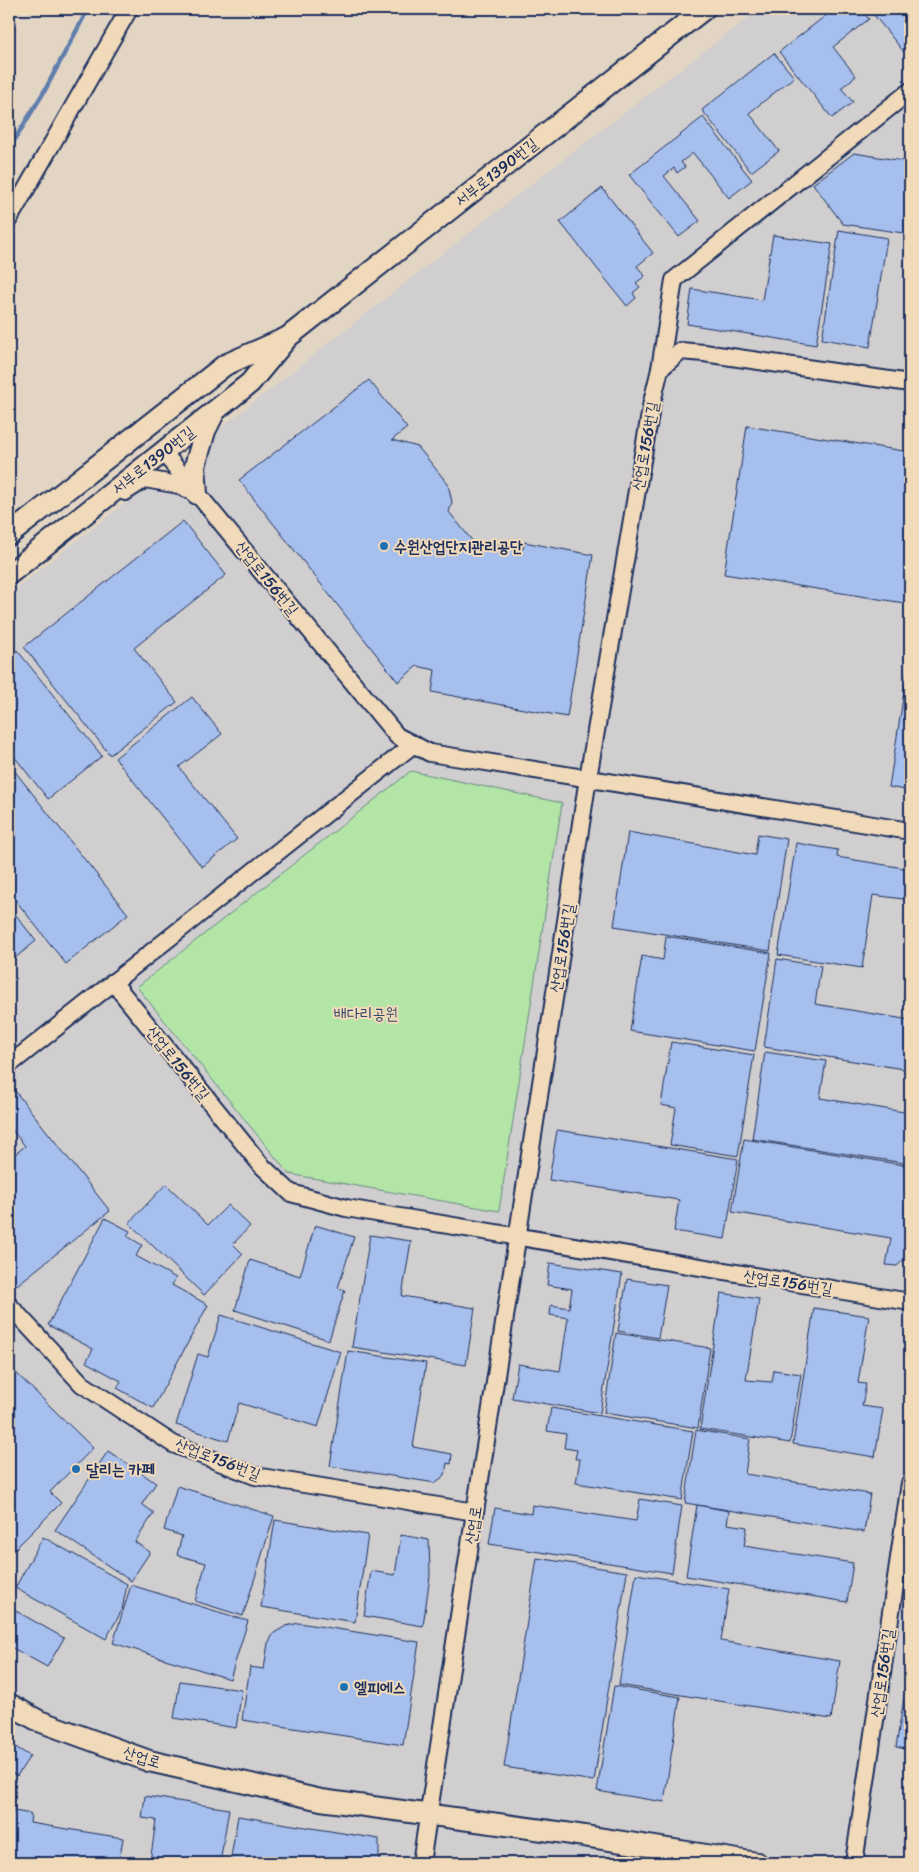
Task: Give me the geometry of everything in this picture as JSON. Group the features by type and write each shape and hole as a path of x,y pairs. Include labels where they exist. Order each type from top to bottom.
{"street":[{"path":"9,219 129,9"},
{"name":"서부로1390번길","path":"9,574 250,383 288,337 704,9"},
{"name":"산업로156번길","path":"518,1236 588,778 652,402 660,370 674,280 910,91"},
{"name":"서부로1390번길","path":"9,535 225,365 288,337"},
{"path":"660,370 680,352 704,353 910,383"},
{"path":"197,494 195,466 206,431 215,411"},
{"path":"144,429 163,452"},
{"name":"산업로156번길","path":"163,452 397,736 430,753 910,831"},
{"path":"69,526 145,480 180,485 197,494"},
{"path":"9,1065 414,744"},
{"name":"산업로156번길","path":"113,982 261,1165 292,1193 346,1208 910,1302"},
{"name":"산업로","path":"422,1863 518,1236"},
{"name":"산업로156번길","path":"9,1305 82,1384 174,1444 255,1476 476,1512"},
{"name":"산업로156번길","path":"854,1863 910,1483"},
{"name":"산업로","path":"9,1704 39,1721 149,1761 321,1800 429,1814 757,1863"}],"shaded area":[{"path":"759,9 910,9 910,1863 9,1863 9,594 525,189"}],"green space":[{"name":"배다리공원","path":"411,771 562,803 499,1211 289,1174 137,987"}],"building":[{"path":"834,9 860,9 869,19 833,47 856,76 841,88 853,102 832,118 779,52"},
{"path":"869,9 910,9 910,56 908,57"},
{"path":"774,53 794,77 749,113 779,151 751,172 702,110"},
{"path":"703,117 752,180 729,198 693,153 681,162 685,167 677,173 674,168 664,176 700,221 679,237 629,175"},
{"path":"854,153 910,162 910,234 843,224 813,184"},
{"path":"602,188 653,253 637,266 645,276 636,283 640,287 633,293 636,298 627,306 560,222"},
{"path":"839,230 887,238 870,347 822,339"},
{"path":"773,235 832,244 816,345 687,324 692,289 762,300"},
{"name":"수원산업단지관리공단","path":"369,380 407,428 392,440 418,447 448,484 452,502 449,512 479,549 493,543 523,549 524,542 593,555 567,717 432,692 435,670 417,666 398,682 239,480"},
{"path":"747,426 910,452 910,604 724,574"},
{"path":"183,521 226,575 134,648 177,702 110,755 24,647"},
{"path":"17,650 102,756 48,799 9,750 9,656"},
{"path":"910,654 910,791 889,787"},
{"path":"192,697 222,734 179,767 237,839 202,867 115,758"},
{"path":"9,764 128,914 66,964 9,892"},
{"path":"628,832 755,855 758,834 787,839 770,951 614,926"},
{"path":"796,843 838,850 837,857 910,869 910,900 873,895 862,968 778,955"},
{"path":"9,906 36,941 9,963"},
{"path":"666,936 771,953 755,1051 630,1031 642,956 663,960"},
{"path":"777,959 821,966 815,1004 910,1020 910,1070 764,1047"},
{"path":"671,1042 754,1055 738,1156 670,1145 676,1108 661,1105"},
{"path":"765,1052 826,1061 820,1098 910,1113 910,1164 752,1139"},
{"path":"15,1091 110,1211 17,1285 9,1275 9,1159 25,1146 9,1126 9,1096"},
{"path":"557,1130 738,1159 725,1239 674,1231 679,1200 549,1180"},
{"path":"744,1139 910,1166 910,1241 908,1256 897,1266 886,1265 891,1238 732,1212"},
{"path":"166,1184 208,1225 228,1205 250,1226 233,1244 243,1254 204,1295 129,1223"},
{"path":"105,1218 130,1231 127,1236 142,1245 136,1256 176,1278 172,1285 208,1305 153,1408 117,1388 121,1381 86,1362 93,1349 48,1325"},
{"path":"315,1225 354,1237 338,1288 345,1290 329,1340 235,1310 250,1260 300,1276"},
{"path":"370,1235 411,1241 402,1296 475,1308 466,1365 352,1347"},
{"path":"550,1263 622,1274 600,1413 512,1398 518,1364 560,1371 568,1318 550,1315 551,1305 569,1308 572,1289 547,1285"},
{"path":"627,1279 667,1285 658,1338 618,1331"},
{"path":"721,1293 759,1299 746,1380 772,1382 774,1370 801,1374 790,1443 700,1429"},
{"path":"814,1308 869,1316 858,1383 866,1384 862,1406 883,1409 875,1457 793,1444"},
{"path":"221,1315 341,1352 318,1427 239,1403 228,1441 176,1425 198,1354 208,1357"},
{"path":"616,1333 710,1348 698,1428 604,1413"},
{"path":"348,1351 426,1363 413,1447 452,1454 451,1464 447,1463 445,1475 435,1483 330,1466"},
{"path":"9,1366 93,1448 50,1492 61,1503 9,1555"},
{"path":"551,1408 693,1431 682,1500 576,1483 580,1459 575,1459 577,1450 564,1448 566,1434 547,1431"},
{"path":"696,1430 750,1439 745,1474 870,1494 864,1532 685,1503"},
{"path":"108,1451 156,1483 142,1504 154,1513 135,1542 150,1552 131,1581 55,1530"},
{"path":"177,1486 274,1516 243,1616 195,1601 206,1563 177,1555 182,1536 164,1530"},
{"path":"640,1499 682,1506 672,1573 489,1544 495,1508 531,1514 532,1505 636,1521"},
{"path":"697,1505 729,1511 727,1524 747,1527 744,1546 853,1563 847,1602 686,1576"},
{"path":"275,1520 368,1535 355,1622 261,1607"},
{"path":"401,1535 429,1540 430,1576 423,1626 364,1616 371,1571 395,1575"},
{"path":"43,1537 127,1584 122,1610 106,1639 15,1588"},
{"path":"537,1558 627,1572 594,1781 504,1767"},
{"path":"636,1574 729,1589 721,1641 840,1661 831,1719 619,1685"},
{"path":"131,1585 248,1621 230,1679 113,1643"},
{"path":"9,1607 64,1638 47,1667 9,1646"},
{"path":"299,1623 419,1642 403,1745 242,1720 250,1667 264,1669 268,1643 274,1633 286,1626"},
{"path":"908,1673 910,1673 910,1750 896,1747"},
{"path":"180,1681 242,1690 236,1728 174,1718"},
{"path":"614,1686 680,1697 664,1802 597,1791"},
{"path":"9,1743 30,1756 17,1776 9,1771"},
{"path":"145,1796 229,1809 220,1863 150,1863 156,1820 142,1818"},
{"path":"9,1810 31,1814 30,1823 123,1838 119,1863 9,1863"},
{"path":"238,1816 379,1839 379,1863 230,1863"}],"waterway":[{"path":"9,149 45,90 88,9"}],"place":[{"name":"수원산업단지관리공단","path":"384,546"},
{"name":"달리는 카페","path":"76,1469"},
{"name":"엘피에스","path":"344,1687"}]}
